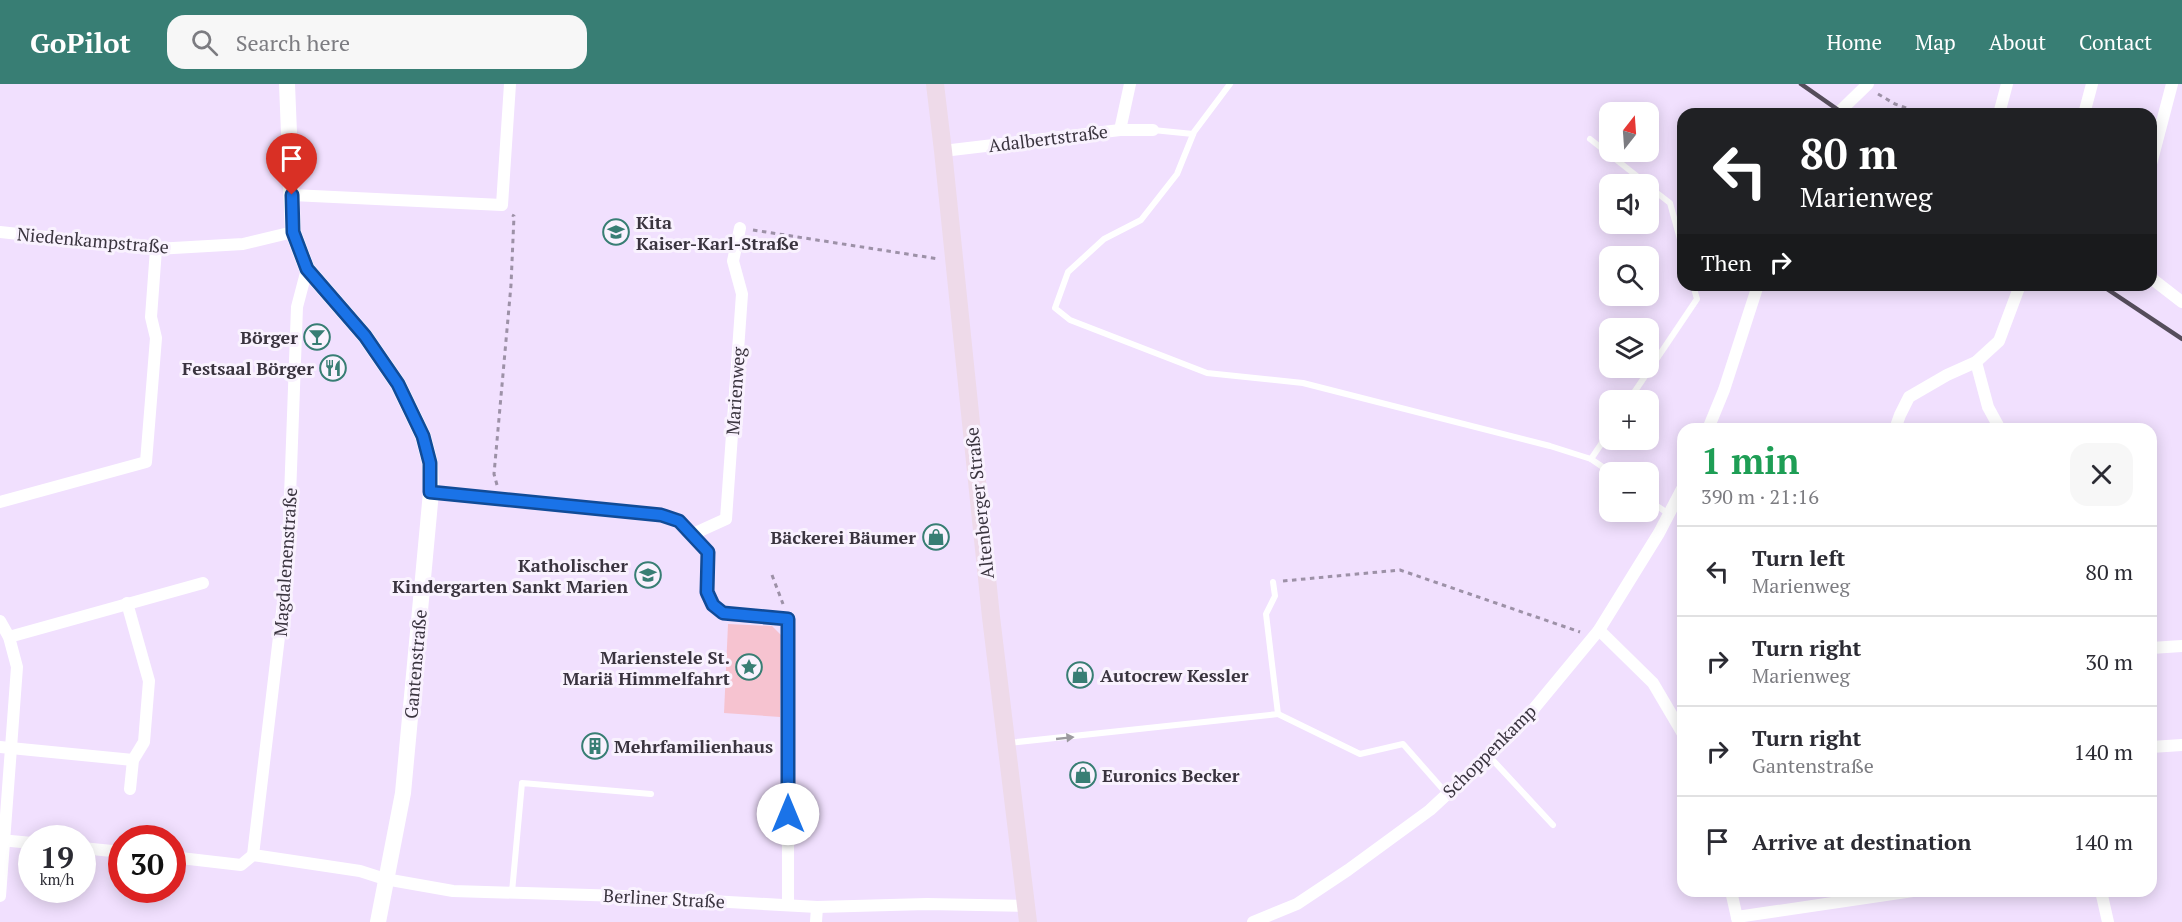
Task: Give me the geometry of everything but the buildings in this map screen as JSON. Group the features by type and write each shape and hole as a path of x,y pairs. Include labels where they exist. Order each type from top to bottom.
{"main road":[{"name":"Altenberger Straße","path":"935,84 944,151 991,617 1027,914"}],"street":[{"name":"Gantenstraße","path":"287,84 293,232 307,269 365,336 398,384 423,436 430,463 430,492 403,793 378,922"},
{"path":"292,195 502,205 510,84"},
{"path":"1120,130 1130,84"},
{"path":"2001,108 2007,84"},
{"path":"2086,108 2092,84"},
{"path":"2157,141 2172,84"},
{"path":"1843,108 1867,86"},
{"name":"Adalbertstraße","path":"944,151 1120,130 1153,130"},
{"name":"Marienweg","path":"693,534 726,519 742,294 733,261 740,228"},
{"name":"Niedenkampstraße","path":"0,232 156,249 243,244 293,232"},
{"path":"0,502 146,462 156,338 151,317 156,249"},
{"name":"Magdalenenstraße","path":"253,855 284,595 297,307 307,269"},
{"path":"2157,283 2182,302"},
{"path":"1710,423 1724,390 1756,291"},
{"path":"1897,423 1909,397 1947,375 1976,362 1999,341 2018,291"},
{"path":"1976,362 1988,407 1997,423"},
{"path":"430,492 661,515 679,521 708,552 707,592 713,605 723,613 788,619 788,904"},
{"name":"Schoppenkamp","path":"1253,922 1297,904 1348,870 1430,810 1517,729 1597,633 1677,499"},
{"path":"9,637 203,583"},
{"path":"127,603 149,681 144,742 133,760 130,789"},
{"path":"0,621 9,637 17,667 5,747 0,896"},
{"path":"1597,633 1653,683 1677,724"},
{"path":"2157,648 2182,646"},
{"path":"2157,747 2182,745"},
{"path":"5,747 133,760"},
{"path":"2,840 18,842"},
{"path":"186,859 241,865 253,855"},
{"name":"Berliner Straße","path":"253,855 360,871 385,879 453,891 817,907 927,904 1027,914"},
{"path":"1732,897 1738,919 1876,897"},
{"path":"2102,897 2108,922"},
{"path":"816,922 817,907"}],"lane":[{"path":"1230,84 1193,134 1177,174 1141,220 1104,239 1068,272 1055,308 1070,320 1207,373 1303,383 1550,446 1591,459 1599,464"},
{"path":"1153,130 1193,134"},
{"path":"1590,139 1634,174"},
{"path":"1659,194 1670,203 1677,228"},
{"path":"1636,390 1697,299 1695,291"},
{"path":"1591,459 1599,447"},
{"path":"1659,507 1669,514"},
{"path":"1273,582 1275,596 1266,614 1278,714"},
{"path":"1007,743 1278,714 1360,754 1402,744 1447,794"},
{"path":"1488,756 1553,825"},
{"path":"512,892 522,783 651,794"}],"path":[{"path":"1867,86 1895,104 1906,108"},
{"path":"501,500 494,474 511,285 514,216 502,205"},
{"path":"740,228 954,261"},
{"path":"1283,581 1400,570 1597,633"},
{"path":"772,575 788,619"}],"shaded area":[{"path":"728,624 772,626 782,636 780,717 724,713"}],"railway":[{"path":"1801,84 1835,108"},
{"path":"2110,291 2182,339"}],"place":[{"name":"Kita Kaiser-Karl-Straße","path":"616,232"},
{"name":"Börger","path":"317,337"},
{"name":"Festsaal Börger","path":"333,368"},
{"name":"Bäckerei Bäumer","path":"936,537"},
{"name":"Katholischer Kindergarten Sankt Marien","path":"648,575"},
{"name":"Marienstele St. Mariä Himmelfahrt","path":"749,667"},
{"name":"Autocrew Kessler","path":"1080,675"},
{"name":"Mehrfamilienhaus","path":"595,746"},
{"name":"Euronics Becker","path":"1083,775"}],"route":[{"path":"292,195 293,232 307,269 365,336 398,384 423,436 430,463 430,492 661,515 679,521 708,552 707,592 713,605 723,613 788,619 788,814"}]}
